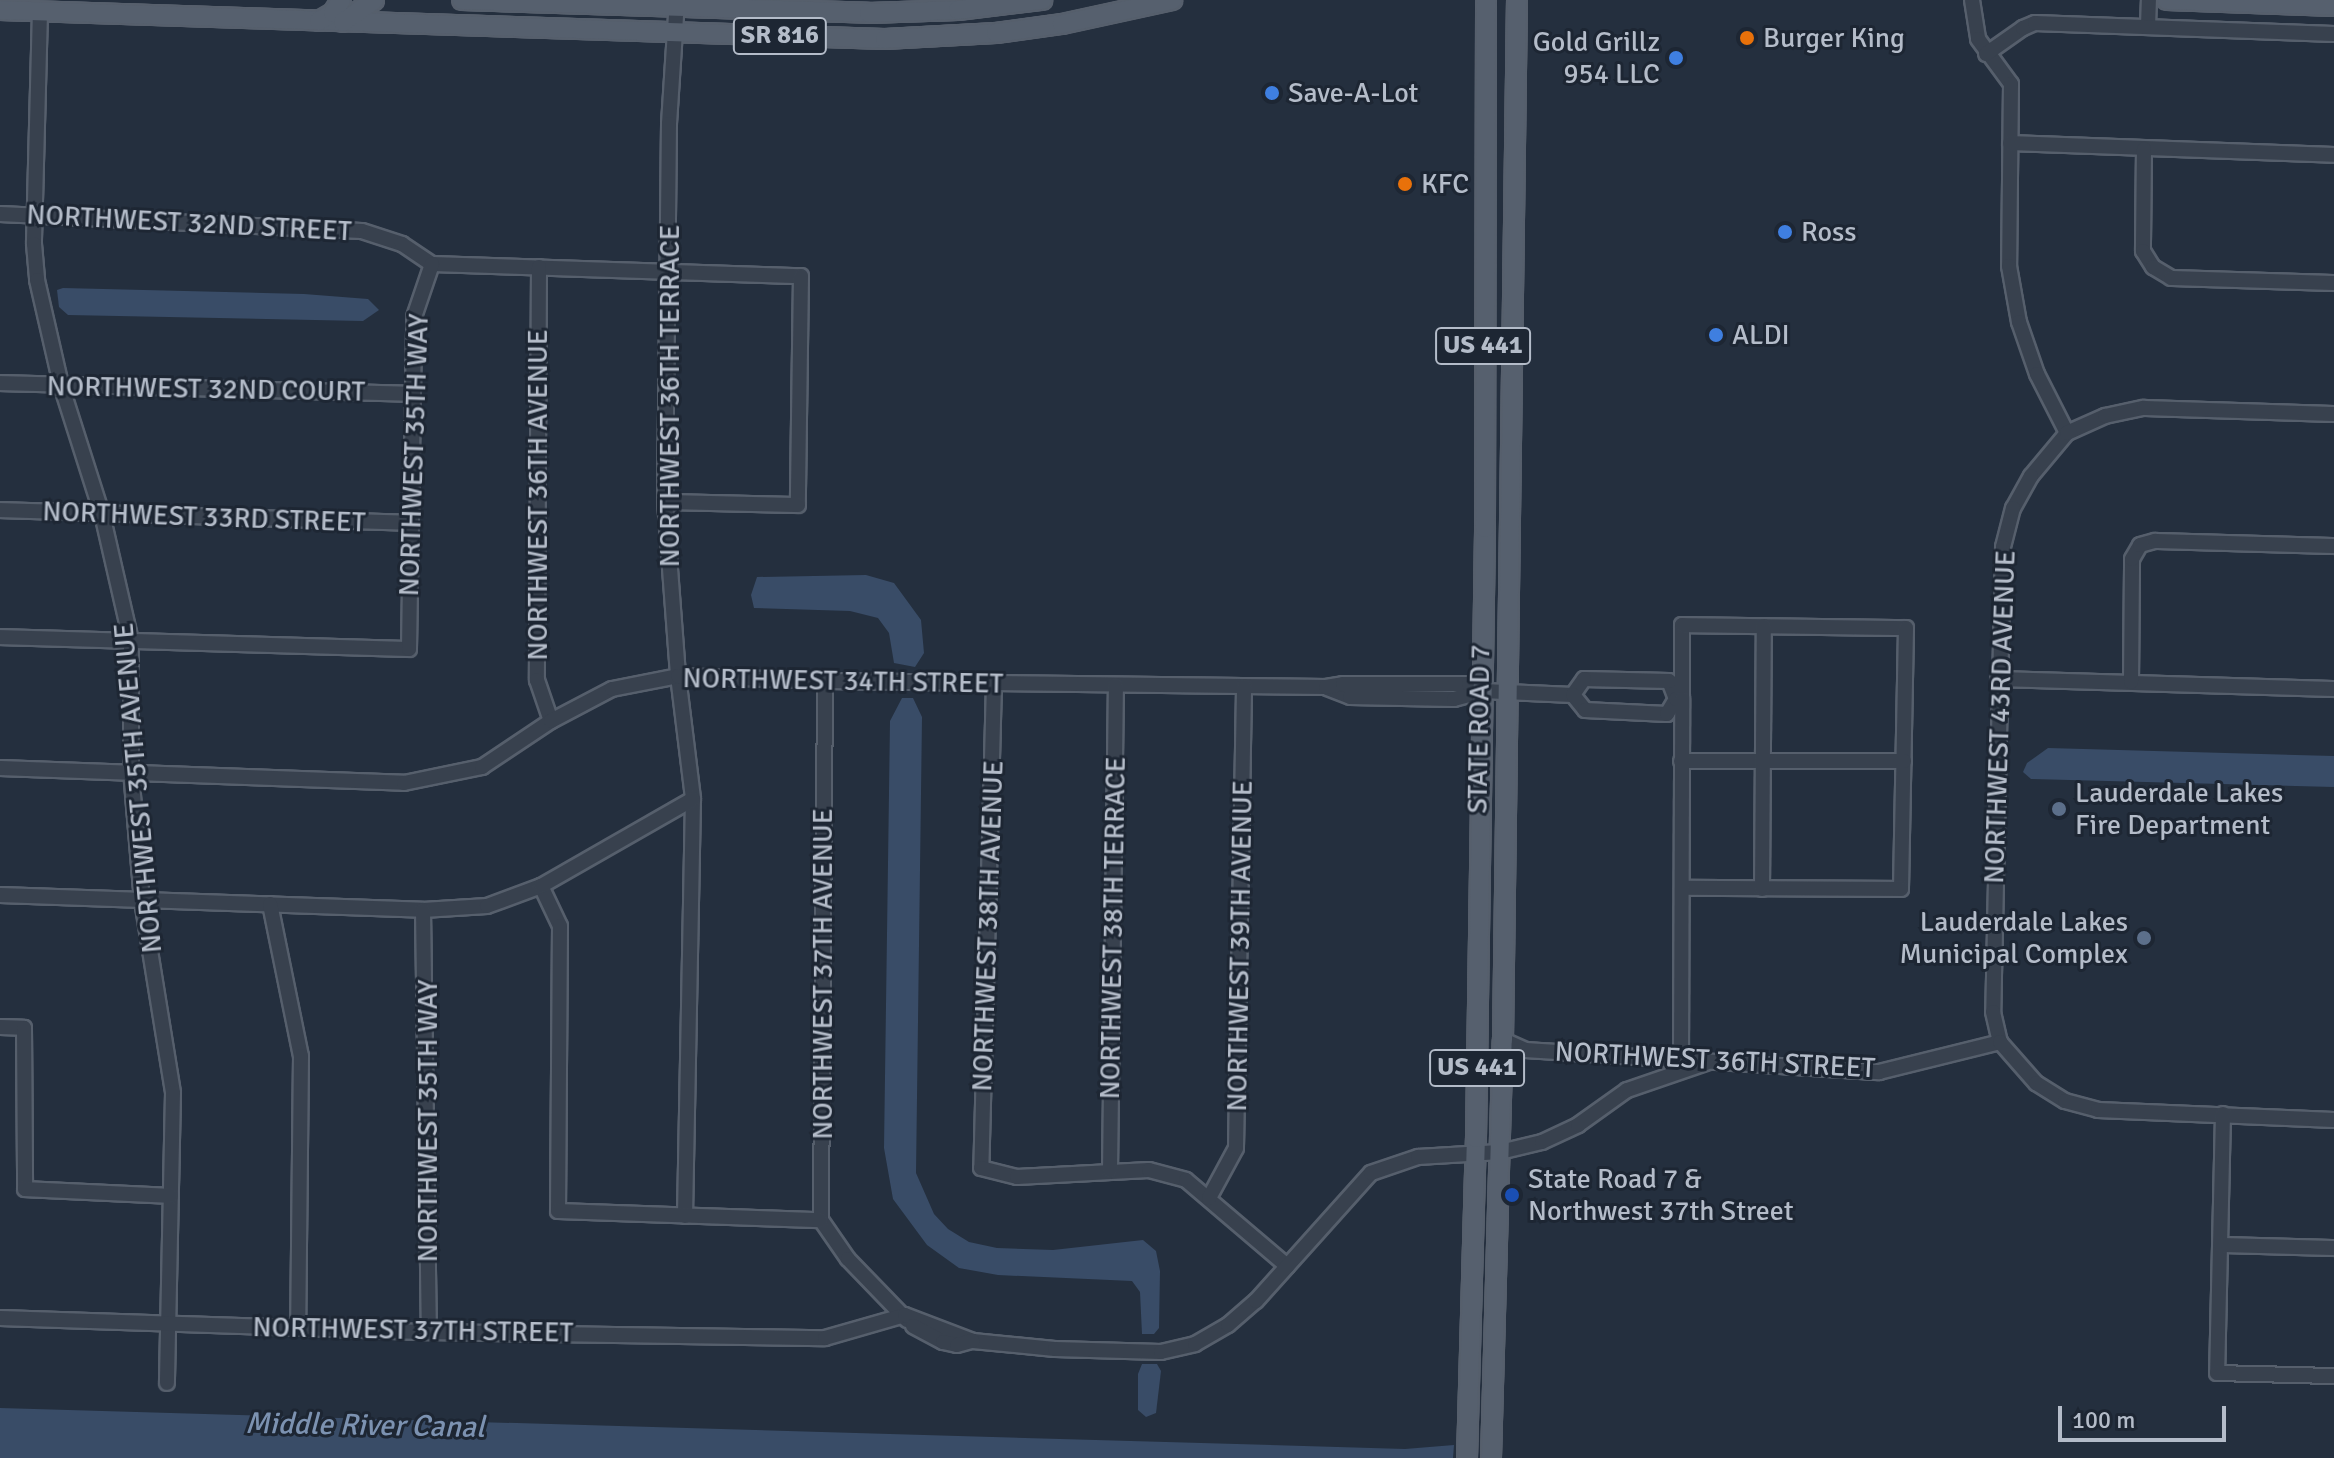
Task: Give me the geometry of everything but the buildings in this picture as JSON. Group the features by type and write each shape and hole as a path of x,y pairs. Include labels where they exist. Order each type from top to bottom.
{"main road":[{"path":"40,11 58,0"},
{"path":"319,21 333,13 341,0"},
{"path":"343,22 374,0"},
{"name":"SR 816","path":"462,0 674,2 869,13 958,10 1033,1"},
{"path":"1025,29 1054,0"},
{"name":"SR 816","path":"0,10 885,39 1025,29 1172,0"},
{"name":"STATE ROAD 7","path":"1467,1452 1476,1153 1483,691 1486,0"},
{"name":"STATE ROAD 7","path":"1492,1452 1503,1040 1517,0"},
{"path":"2167,0 2334,6"},
{"path":"1483,332 1494,335 1501,352 1501,439 1510,467"}],"street":[{"path":"1972,0 1978,39 1986,54 2002,68 2011,84 2009,266 2019,322 2037,374 2067,433 2105,416 2144,408 2334,414"},
{"path":"2148,26 2149,0"},
{"name":"NORTHWEST 36TH TERRACE","path":"674,2 665,502 678,676 693,799 685,1216"},
{"name":"NORTHWEST 35TH AVENUE","path":"40,11 34,215 37,280 61,385 102,514 131,641 131,771 142,901 173,1093 167,1383"},
{"path":"1986,54 2035,23 2334,34"},
{"path":"2010,143 2334,155"},
{"path":"2144,149 2143,251 2153,267 2171,278 2334,283"},
{"name":"NORTHWEST 32ND STREET","path":"0,214 362,231 402,244 432,264"},
{"path":"432,264 801,276 798,505 665,502"},
{"name":"NORTHWEST 35TH WAY","path":"131,641 409,649 414,317 432,264"},
{"name":"NORTHWEST 36TH AVENUE","path":"539,267 537,680 551,721"},
{"name":"NORTHWEST 32ND COURT","path":"0,383 412,394"},
{"name":"NORTHWEST 43RD AVENUE","path":"2000,1042 1993,1012 2003,547 2013,508 2031,476 2067,433"},
{"name":"NORTHWEST 33RD STREET","path":"0,510 409,523"},
{"path":"2131,682 2132,559 2140,545 2155,541 2334,546"},
{"path":"1681,1059 1683,888 1679,699 1682,625 1906,628 1901,889 1683,888"},
{"path":"1762,889 1764,626"},
{"path":"0,637 131,641"},
{"name":"NORTHWEST 34TH STREET","path":"0,768 404,783 482,767 551,721 612,689 678,676 825,681 1326,687 1350,697 1454,699 1483,691 1573,695 1585,710 1667,714 1679,699 1669,681 1584,679 1573,695"},
{"path":"1998,679 2334,689"},
{"name":"NORTHWEST 37TH AVENUE","path":"821,1220 825,681"},
{"name":"NORTHWEST 38TH AVENUE","path":"994,683 981,1168 1017,1177 1072,1177 1110,1171"},
{"name":"NORTHWEST 38TH TERRACE","path":"1110,1171 1116,685"},
{"name":"NORTHWEST 39TH AVENUE","path":"1209,1198 1236,1148 1244,686"},
{"path":"1681,761 1904,761"},
{"path":"0,895 423,910 487,906 541,886 693,799"},
{"path":"541,886 560,926 558,1211 821,1220 848,1259 907,1320"},
{"path":"270,904 301,1056 298,1328"},
{"name":"NORTHWEST 35TH WAY","path":"423,910 429,1332"},
{"path":"0,1027 24,1028 25,1189 171,1196"},
{"name":"NORTHWEST 36TH STREET","path":"1503,1040 1525,1050 1879,1072 2000,1042"},
{"path":"2000,1042 2036,1083 2065,1101 2098,1110 2334,1120"},
{"name":"NORTHWEST 37TH STREET","path":"0,1318 429,1332 825,1338 837,1342 889,1322 907,1320 943,1342 957,1345 973,1341 1055,1349 1161,1352 1195,1344 1238,1317 1371,1173 1418,1157 1500,1152 1542,1142 1578,1125 1627,1090 1706,1063"},
{"path":"2223,1114 2217,1373 2334,1376"},
{"path":"1110,1171 1149,1170 1186,1180 1287,1266"},
{"path":"2221,1245 2334,1248"},
{"path":"848,1259 848,1267 875,1297 889,1322"}],"water":[{"path":"57,290 304,294 368,299 379,310 363,321 68,315 59,307"},
{"path":"866,575 894,583 921,620 924,653 915,667 894,663 889,633 878,618 850,611 754,608 751,595 757,577"},
{"path":"902,698 913,698 922,717 916,1173 934,1214 948,1229 969,1242 997,1248 1053,1250 1143,1240 1156,1251 1160,1271 1159,1328 1154,1334 1142,1334 1140,1292 1132,1281 998,1275 959,1268 927,1245 893,1199 884,1148 890,721"},
{"path":"2048,748 2334,756 2334,787 2031,779 2023,772 2027,763"},
{"path":"1142,1364 1157,1364 1161,1371 1156,1413 1146,1417 1138,1410 1138,1374"},
{"name":"Middle River Canal","path":"0,1408 1405,1449 1454,1445 1453,1458 0,1458"}],"place":[{"name":"Burger King","path":"1747,38"},
{"name":"Gold Grillz 954 LLC","path":"1676,58"},
{"name":"Save-A-Lot","path":"1272,93"},
{"name":"KFC","path":"1405,184"},
{"name":"Ross","path":"1785,232"},
{"name":"ALDI","path":"1716,335"},
{"name":"Lauderdale Lakes Fire Department","path":"2059,809"},
{"name":"Lauderdale Lakes Municipal Complex","path":"2144,938"},
{"name":"State Road 7 & Northwest 37th Street","path":"1512,1195"}]}
